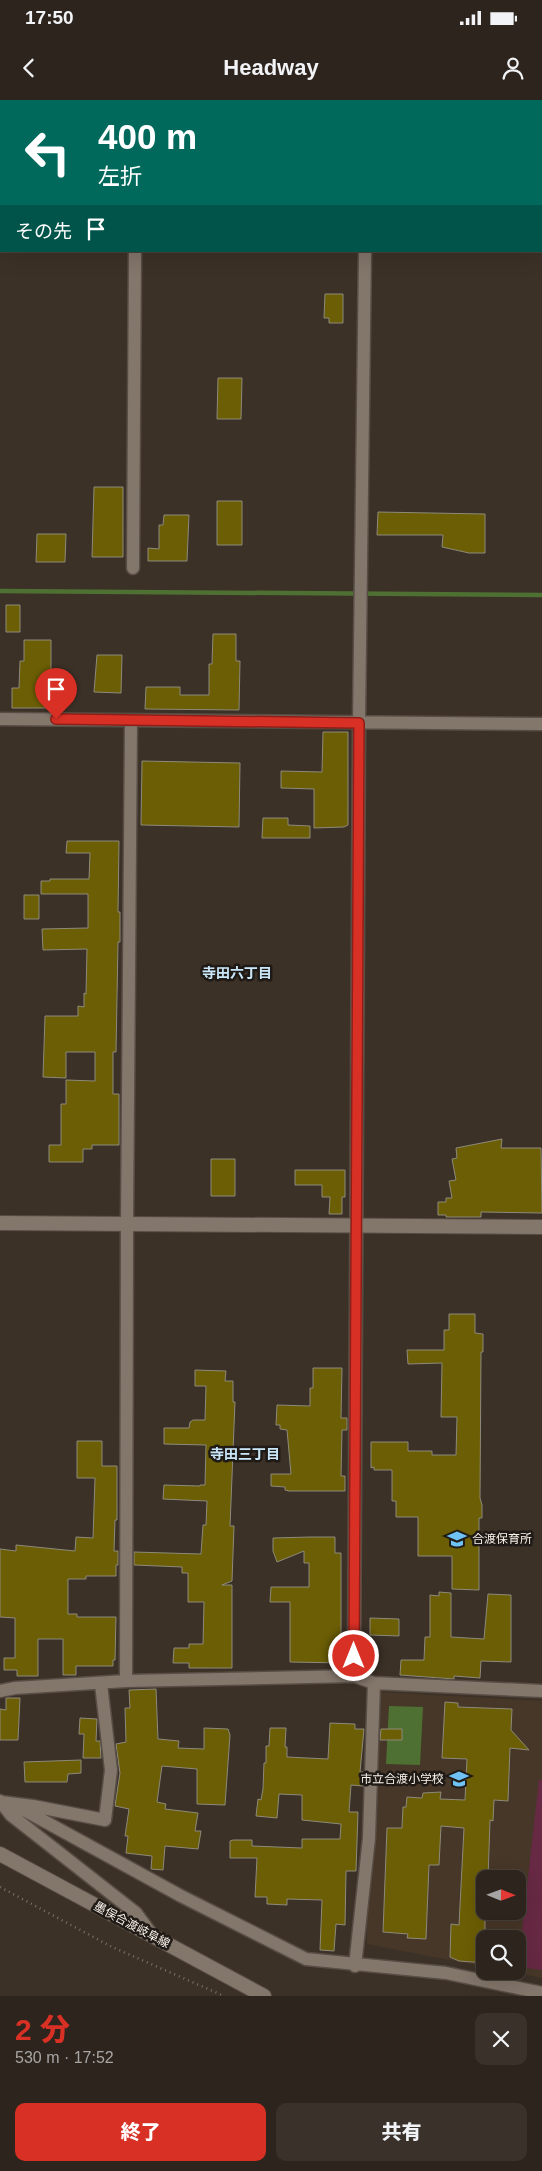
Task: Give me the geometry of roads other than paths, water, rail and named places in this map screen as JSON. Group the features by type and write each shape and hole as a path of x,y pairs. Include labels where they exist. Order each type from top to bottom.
{"street":[{"path":"133,568 135,252"},
{"path":"354,1676 359,723 362,607 365,252"},
{"path":"0,719 542,724"},
{"path":"126,1682 131,720"},
{"path":"0,1223 357,1224 542,1227"},
{"path":"0,1690 126,1682 354,1676 374,1683 542,1691"},
{"path":"355,1966 369,1838 374,1683"},
{"path":"5,1806 33,1806 105,1820 111,1770 101,1684"},
{"path":"5,1806 306,1959 355,1966 446,1973 542,1993"},
{"path":"5,1806 136,1913 153,1937"},
{"name":"墨俣合渡岐阜線","path":"0,1854 264,1996"}],"waterway":[{"path":"0,591 542,595"}],"place":[{"name":"合渡保育所","path":"457,1539"},
{"name":"市立合渡小学校","path":"459,1779"}],"district":[{"name":"寺田六丁目","path":"237,973"},
{"name":"寺田三丁目","path":"245,1454"}]}
